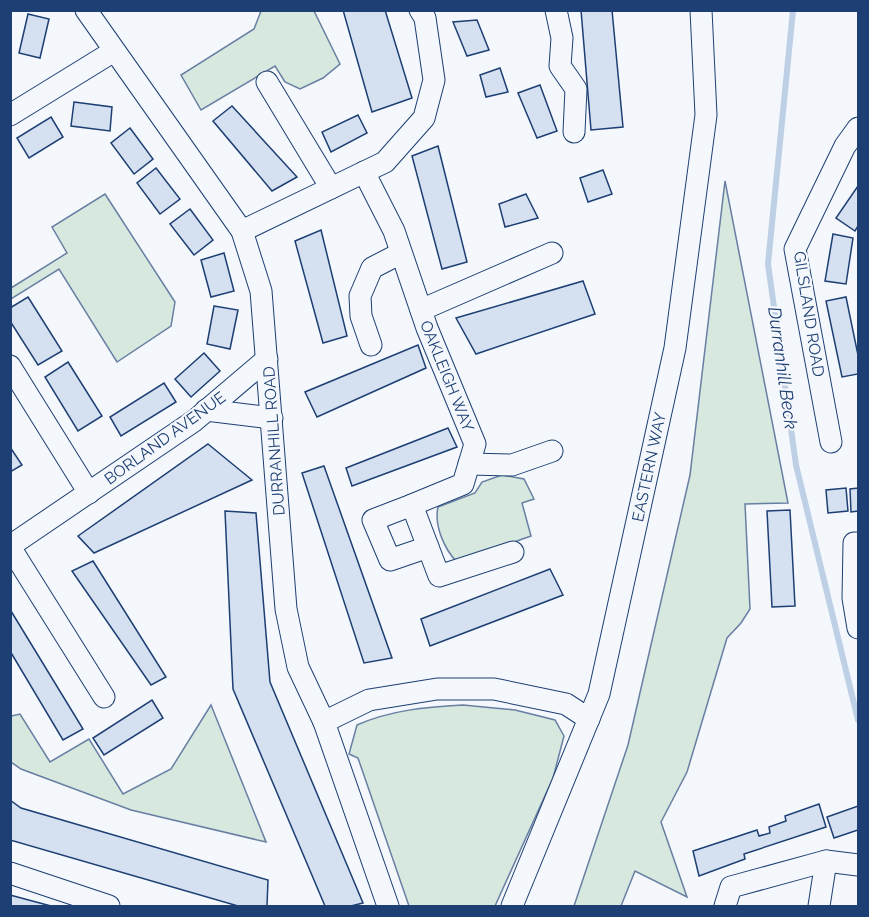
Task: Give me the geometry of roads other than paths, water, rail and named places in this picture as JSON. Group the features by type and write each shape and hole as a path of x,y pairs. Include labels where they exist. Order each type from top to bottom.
{"street":[{"name":"DURRANHILL ROAD","path":"86,10 242,231 261,291 286,609 298,667 324,722 388,906"},
{"path":"556,10 562,38 560,66 576,89 574,132"},
{"name":"EASTERN WAY","path":"512,906 599,694 675,348 706,114 701,10"},
{"path":"242,231 386,162 424,118 434,80 428,13"},
{"path":"10,115 114,51"},
{"path":"267,82 331,188"},
{"name":"GILSLAND ROAD","path":"831,442 795,249 845,146 858,128"},
{"name":"OAKLEIGH WAY","path":"364,172 394,231 421,310 475,444 463,484 412,505"},
{"path":"371,345 361,316 360,296 372,268 401,253"},
{"name":"OAKLEIGH WAY","path":"421,310 552,253"},
{"name":"BORLAND AVENUE","path":"104,697 10,546 207,410 267,358"},
{"name":"BORLAND AVENUE","path":"10,366 89,493"},
{"path":"207,410 272,418"},
{"path":"469,464 512,465 552,451"},
{"path":"428,548 390,560 373,520 412,505 439,576 513,552"},
{"path":"858,543 854,543 853,598 858,628"},
{"path":"324,722 369,700 437,689 494,689 566,704 589,718"},
{"path":"725,906 730,887 826,861 858,865"},
{"path":"819,906 826,861"},
{"path":"10,873 109,906"}],"waterway":[{"name":"Durranhill Beck","path":"793,10 768,264 796,465 858,720"}]}
